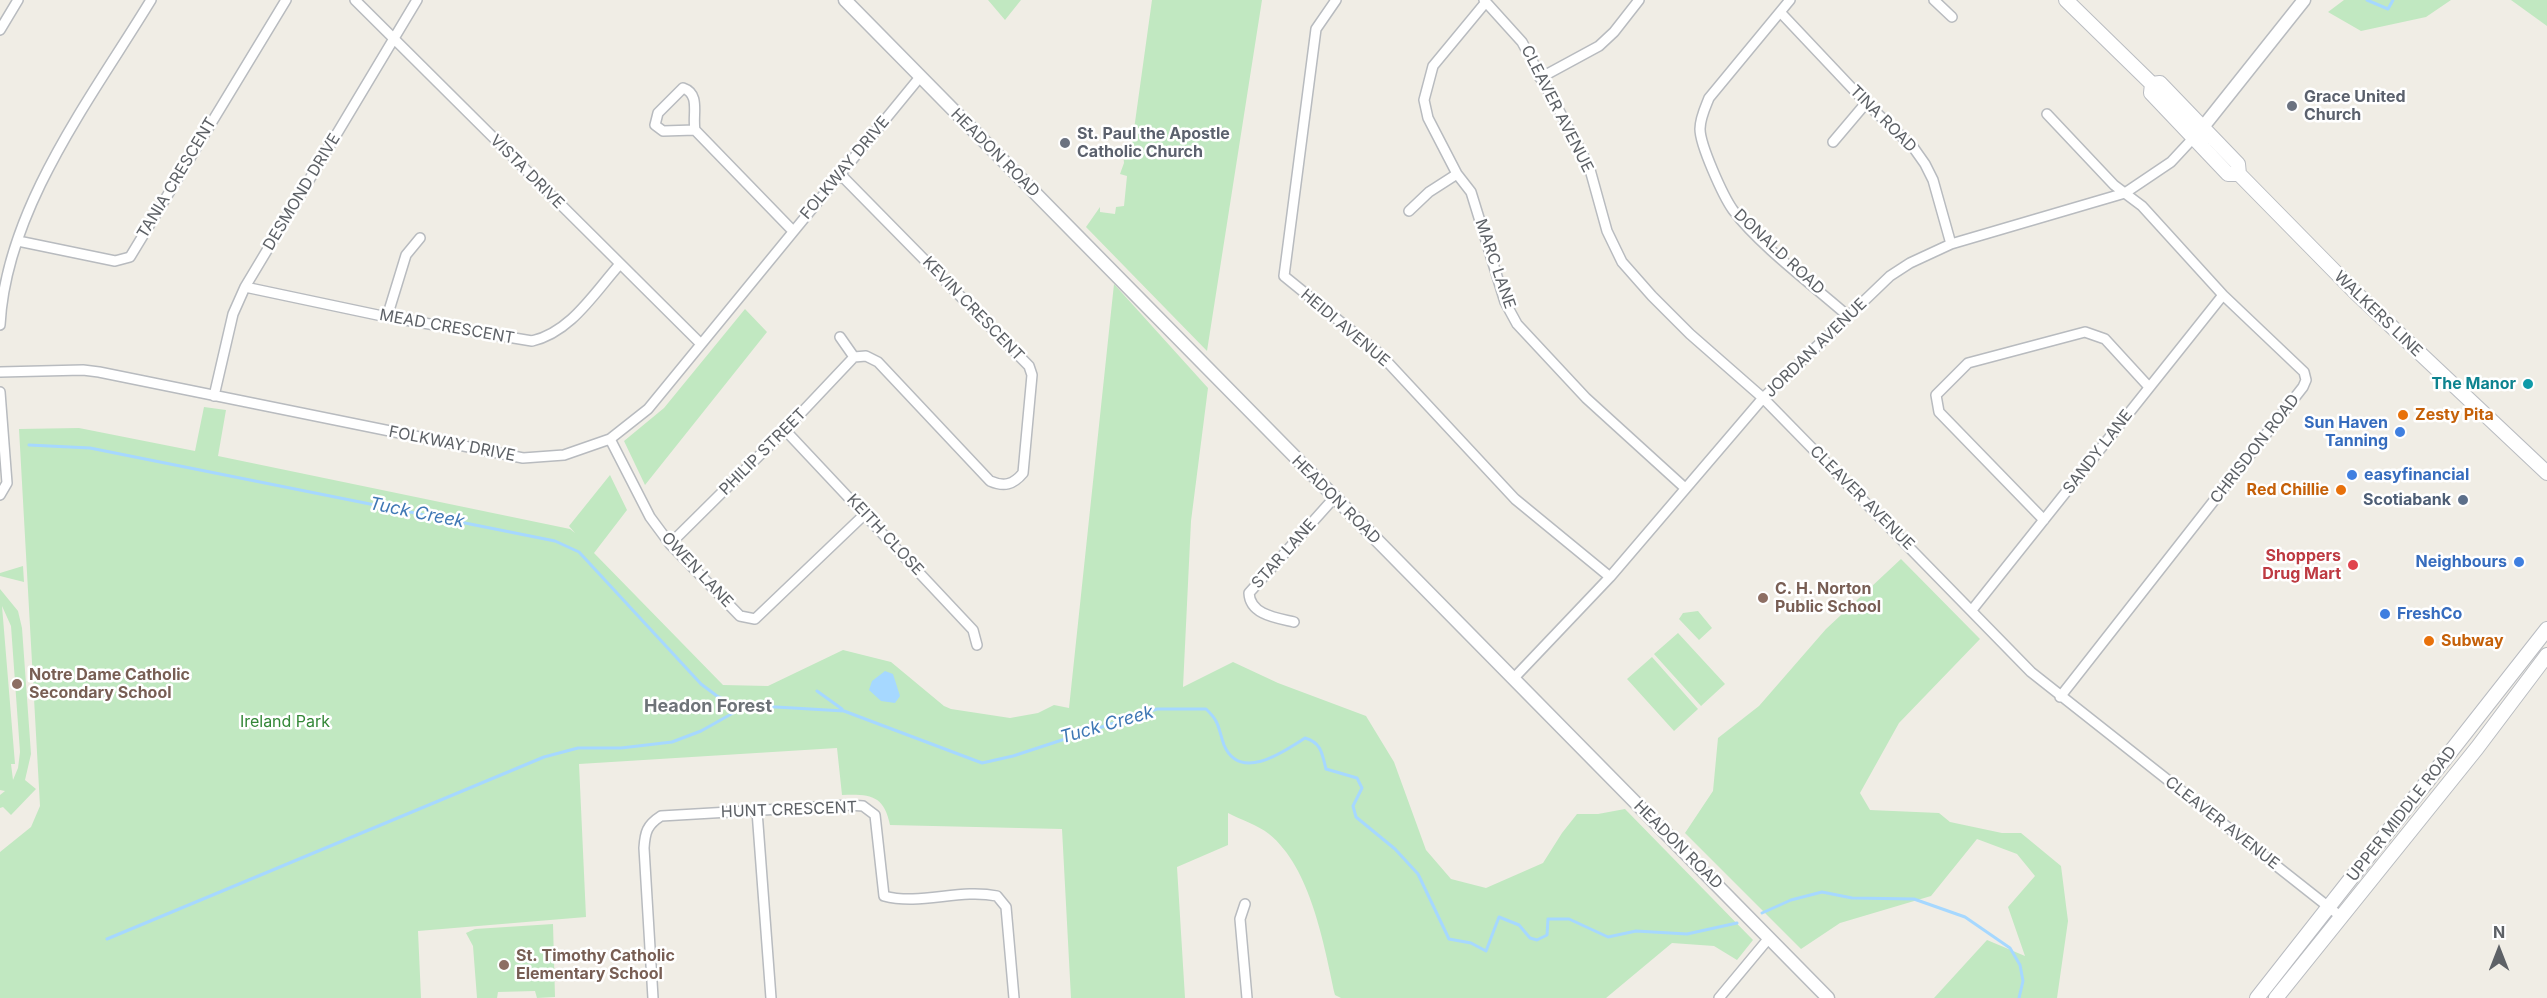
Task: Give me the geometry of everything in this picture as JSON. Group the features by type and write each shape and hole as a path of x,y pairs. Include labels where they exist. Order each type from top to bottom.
{"main road":[{"name":"WALKERS LINE","path":"2066,0 2152,84 2151,93 2238,164 2239,174 2356,293 2547,473"},
{"name":"UPPER MIDDLE ROAD","path":"2276,998 2450,752 2512,670 2547,629"},
{"name":"UPPER MIDDLE ROAD","path":"2257,998 2477,748 2547,655"},
{"path":"2501,715 2502,701 2517,680 2512,670"},
{"path":"2450,752 2477,748 2473,737 2474,731 2490,710 2493,698"}],"street":[{"path":"0,30 18,0"},
{"path":"0,326 5,285 18,241 46,172 150,0"},
{"name":"TANIA CRESCENT","path":"18,241 116,261 130,257 285,0"},
{"name":"VISTA DRIVE","path":"355,0 700,344"},
{"name":"DESMOND DRIVE","path":"214,396 233,314 245,287 417,0"},
{"name":"HEADON ROAD","path":"846,0 1828,998"},
{"name":"HEIDI AVENUE","path":"1336,0 1316,29 1284,276 1380,354 1515,499 1610,577"},
{"path":"1540,78 1599,46 1614,32 1639,0"},
{"name":"DONALD ROAD","path":"1790,0 1781,14 1709,98 1700,130 1720,188 1733,210 1770,247 1848,316"},
{"path":"1934,0 1952,17"},
{"path":"2198,132 2304,0"},
{"name":"CLEAVER AVENUE","path":"1485,1 1522,42 1589,166 1607,231 1622,262 1690,334 1763,399 2031,672 2060,698 2335,912"},
{"name":"MARC LANE","path":"1485,1 1433,66 1426,85 1424,100 1428,118 1457,174 1471,192 1505,302 1517,324 1586,398 1685,488"},
{"name":"TINA ROAD","path":"1781,14 1866,103 1912,147 1925,164 1933,180 1950,244"},
{"name":"FOLKWAY DRIVE","path":"0,372 83,370 523,458 564,455 610,439 648,409 920,77"},
{"path":"695,130 663,131 655,125 658,113 683,88 694,96 695,130 793,231"},
{"path":"1833,142 1866,103"},
{"name":"CHRISDON ROAD","path":"2047,114 2125,193 2142,206 2223,295 2304,372 2306,380 2303,387 2060,698"},
{"name":"JORDAN AVENUE","path":"1513,680 1610,577 1763,399 1890,276 1910,263 1950,244 2125,193 2171,162 2198,132"},
{"path":"1409,211 1429,192 1457,174"},
{"name":"KEVIN CRESCENT","path":"841,175 1029,366 1032,375 1023,473 1016,481 1001,486 990,481 878,362 866,356 854,357"},
{"path":"387,317 406,255 420,238"},
{"name":"MEAD CRESCENT","path":"245,287 387,317 532,341 549,337 566,325 620,264"},
{"name":"SANDY LANE","path":"1972,610 2223,295"},
{"path":"2044,520 1939,412 1936,395 1968,363 2085,332 2105,339 2150,387"},
{"path":"840,338 854,357"},
{"name":"PHILIP STREET","path":"670,544 785,430 854,357"},
{"path":"0,392 7,483 0,495"},
{"name":"KEITH CLOSE","path":"785,430 866,513 973,630 977,645"},
{"name":"OWEN LANE","path":"610,439 650,517 670,544 740,616 755,619 866,513"},
{"name":"STAR LANE","path":"1294,622 1260,612 1251,603 1250,593 1334,498"},
{"name":"HUNT CRESCENT","path":"653,998 644,848 645,833 649,823 661,816 863,806 875,815 884,896 901,901 982,893 997,896 1006,906 1014,998"},
{"path":"757,811 771,998"},
{"path":"1245,904 1240,919 1247,998"},
{"path":"1719,998 1769,938"}],"green space":[{"path":"988,0 1021,0 1005,20"},
{"path":"1152,0 1262,0 1207,351 1086,227 1100,207 1100,212 1115,214 1116,207 1124,206 1127,176 1120,174 1124,163 1123,151 1131,151"},
{"path":"2344,0 2451,0 2426,17 2361,31 2328,12"},
{"path":"2511,0 2547,0 2547,26"},
{"name":"Ireland Park","path":"1114,284 1208,388 1191,521 1183,687 1233,662 1278,683 1366,716 1394,762 1426,850 1451,879 1486,888 1543,863 1577,814 1598,814 1625,809 1753,940 1737,960 1714,946 1672,943 1606,998 1341,998 1335,995 1314,909 1295,866 1269,834 1228,813 1228,845 1177,867 1185,998 1071,998 1062,829 890,825 884,808 874,798 842,795 837,748 579,764 586,917 418,931 421,998 0,998 0,852 31,827 40,806 19,429 79,428 195,451 204,407 226,410 218,456 570,529 575,533 569,526 610,475 627,510 594,553 723,685 768,686 843,650 891,662 944,706 951,709 1010,718 1038,713 1054,705 1069,708"},
{"path":"745,309 767,332 645,485 624,441 664,408"},
{"path":"1901,559 1980,639 1899,723 1860,793 1870,810 1939,813 1950,822 2002,833 2021,833 2061,866 2068,921 2057,998 1934,998 1987,940 2025,956 2008,907 2035,876 2017,854 1977,839 1931,896 1840,923 1801,949 1685,833 1713,791 1718,738 1759,706 1826,629"},
{"path":"23,566 24,582 0,576 0,573"},
{"path":"0,589 18,611 22,628 31,754 25,780 36,789 11,815 3,807 0,808 0,795 5,791 0,790","holes":["2,606 11,626 20,752 18,768 13,780 11,764 15,764"]},
{"path":"1698,611 1712,628 1699,640 1679,619 1683,613"},
{"path":"1678,633 1725,684 1701,706 1654,654"},
{"path":"1652,657 1698,709 1674,731 1627,679"},
{"path":"553,924 555,997 537,998 535,991 498,992 497,998 477,998 473,946 466,933 475,929"}],"water":[{"path":"885,671 893,674 900,696 895,703 881,701 869,690 872,681"}],"waterway":[{"path":"2367,0 2388,9 2393,0"},
{"name":"Tuck Creek","path":"29,445 90,448 555,541 579,552 701,684 717,696 742,708"},
{"name":"Tuck Creek","path":"817,691 842,709"},
{"name":"Tuck Creek","path":"107,939 544,757 578,748 621,748 672,742 701,731 742,708 759,706 844,711 982,763 1013,756 1157,709 1206,709 1216,722 1224,745 1231,756 1241,762 1263,761 1305,738 1318,746 1326,769 1357,778 1362,788 1353,806 1356,817 1395,849 1418,874 1449,939 1471,943 1486,951 1499,917 1519,925 1530,938 1537,940 1547,935 1548,919 1569,919 1608,937 1636,931 1687,934 1737,923"},
{"name":"Tuck Creek","path":"1762,913 1791,900 1822,892 1852,898 1914,899 1965,917 2010,948 2020,965 2023,981 2019,998"}],"place":[{"name":"Grace United Church","path":"2292,106"},
{"name":"St. Paul the Apostle Catholic Church","path":"1065,143"},
{"name":"The Manor","path":"2528,384"},
{"name":"Zesty Pita","path":"2403,415"},
{"name":"Sun Haven Tanning","path":"2400,432"},
{"name":"easyfinancial","path":"2352,475"},
{"name":"Red Chillie","path":"2341,490"},
{"name":"Scotiabank","path":"2463,500"},
{"name":"Neighbours","path":"2519,562"},
{"name":"Shoppers Drug Mart","path":"2353,565"},
{"name":"C. H. Norton Public School","path":"1763,598"},
{"name":"FreshCo","path":"2385,614"},
{"name":"Subway","path":"2429,641"},
{"name":"Notre Dame Catholic Secondary School","path":"17,684"},
{"name":"St. Timothy Catholic Elementary School","path":"504,965"}],"district":[{"name":"Headon Forest","path":"708,707"}]}
